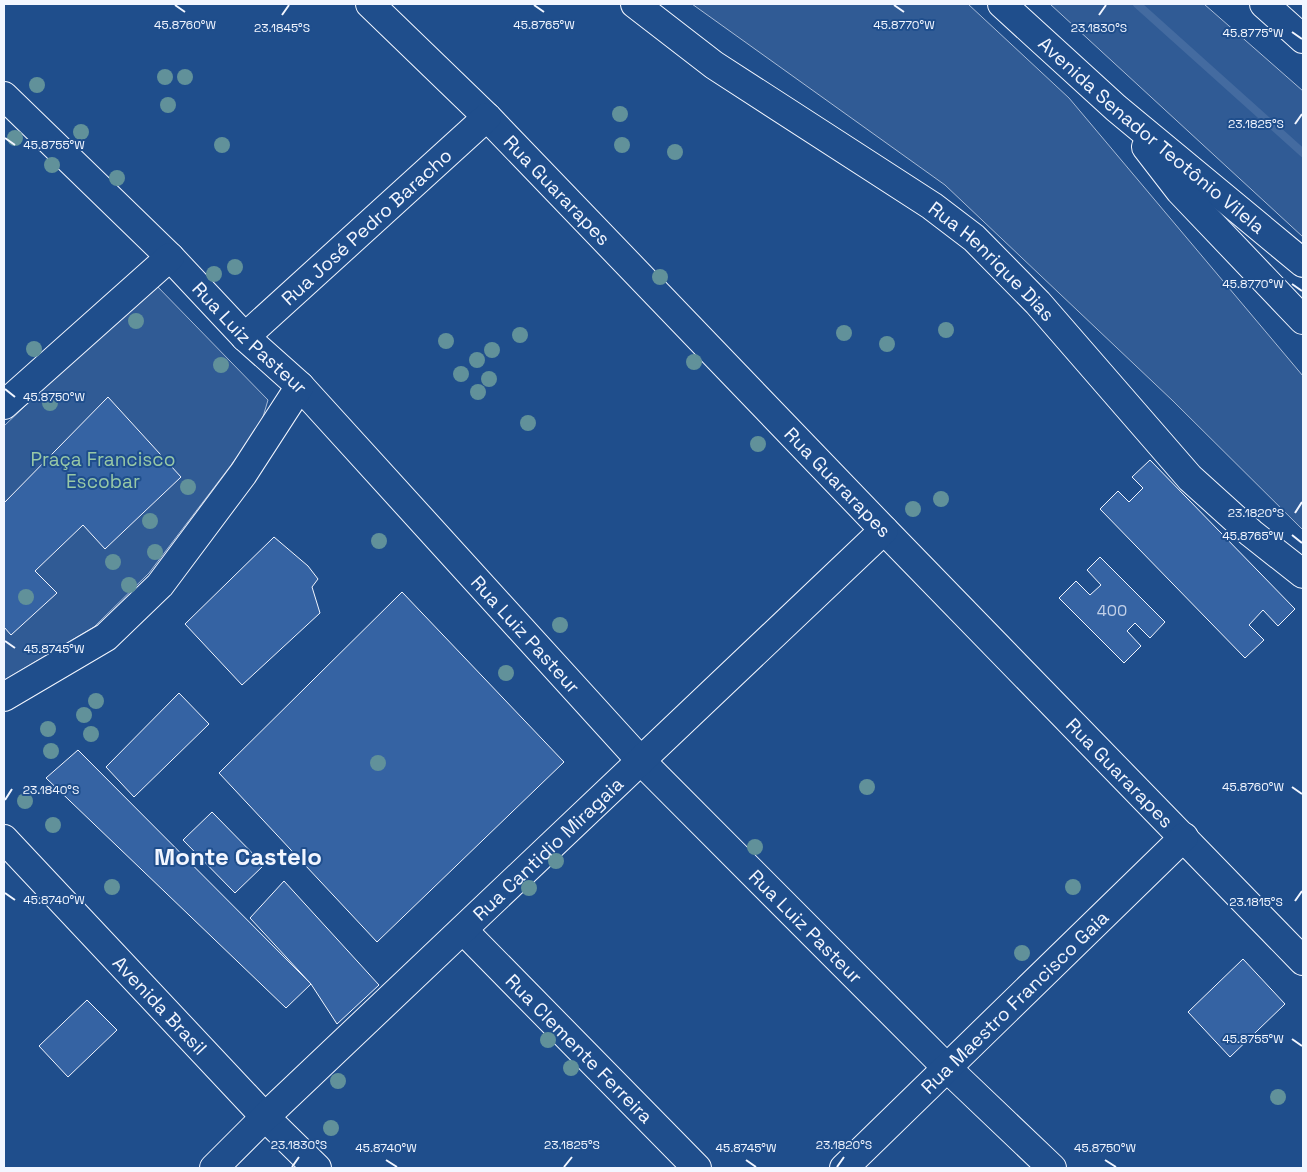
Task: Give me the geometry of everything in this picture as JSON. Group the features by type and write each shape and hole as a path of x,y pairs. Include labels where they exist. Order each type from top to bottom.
{"main road":[{"name":"Rua Guararapes","path":"370,4 487,117 884,530 1303,961"},
{"name":"Rua Henrique Dias","path":"635,4 714,65 932,206 974,238 1038,303 1190,478 1252,533 1303,574"},
{"name":"Avenida Senador Teotônio Vilela","path":"1002,4 1116,108 1303,263"},
{"path":"1264,4 1303,40"},
{"name":"Rua Luiz Pasteur","path":"4,96 170,257 245,337 300,386 641,761 947,1068 1052,1168"},
{"path":"1116,108 1180,191 1303,320"},
{"name":"Rua José Pedro Baracho","path":"245,337 487,117"},
{"path":"4,406 170,257"},
{"path":"4,697 106,638 160,584 243,474 300,386"},
{"name":"Rua Cantidio Miragaia","path":"214,1168 265,1117 884,530"},
{"name":"Rua Maestro Francisco Gaia","path":"844,1168 1184,837"},
{"name":"Avenida Brasil","path":"4,838 265,1117 317,1168"},
{"name":"Rua Clemente Ferreira","path":"463,930 697,1168"}],"shaded area":[{"path":"692,4 968,4 1069,98 1303,376 1303,530 1173,401 945,185"},
{"path":"1050,4 1204,4 1303,91 1303,237"},
{"name":"Praça Francisco Escobar","path":"154,283 268,400 260,427 149,573 94,627 4,680 4,426"}],"building":[{"path":"108,397 181,477 105,549 83,525 35,571 57,593 11,635 4,627 4,503"},
{"path":"1150,460 1295,609 1278,626 1263,610 1249,625 1264,640 1245,658 1100,509 1118,491 1129,502 1143,488 1132,477"},
{"path":"274,537 308,566 318,579 312,587 320,613 242,685 185,624"},
{"path":"1100,557 1165,622 1150,638 1135,623 1127,631 1141,646 1124,663 1059,598 1076,581 1090,595 1101,585 1087,570"},
{"path":"402,592 564,762 377,942 219,773"},
{"path":"179,693 209,724 134,797 106,767"},
{"path":"78,750 311,984 286,1008 46,778"},
{"path":"212,812 264,865 235,893 183,840"},
{"path":"284,881 379,985 337,1024 311,984 250,918"},
{"path":"1243,959 1285,1004 1230,1057 1188,1012"},
{"path":"87,1000 117,1030 68,1077 39,1046"}],"waterway":[{"path":"1137,4 1303,153"}],"district":[{"name":"Monte Castelo","path":"238,856"}]}
